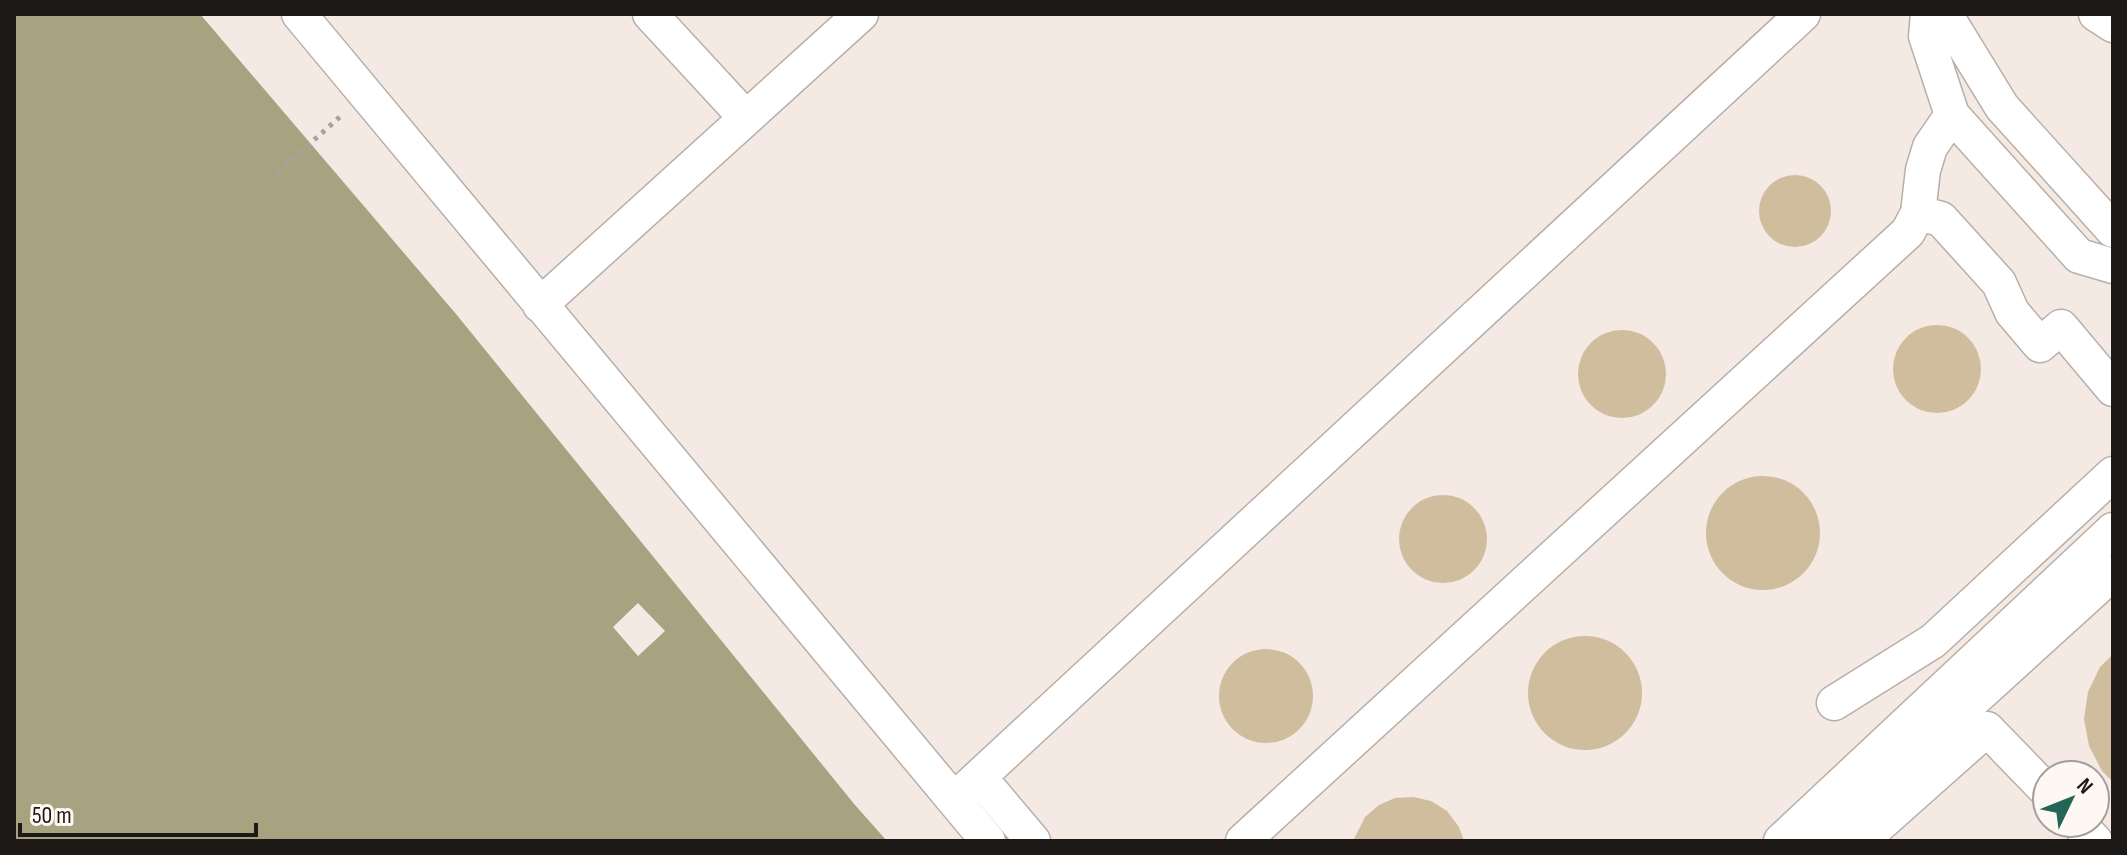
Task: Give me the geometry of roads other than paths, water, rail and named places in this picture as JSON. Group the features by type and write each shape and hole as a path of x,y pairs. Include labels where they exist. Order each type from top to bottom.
{"lane":[{"path":"299,14 988,841"},
{"path":"650,14 746,118"},
{"path":"540,305 861,14"},
{"path":"954,800 1803,14"},
{"path":"1928,14 1926,36 1952,115 2079,256 2113,266"},
{"path":"1945,14 2002,107 2113,230"},
{"path":"2096,14 2113,25"},
{"path":"1243,841 1908,232 1918,213 1923,170 1930,147 1952,115"},
{"path":"1918,213 1941,219 1999,283 2012,312 2040,345 2061,327 2113,389"},
{"path":"1834,703 1933,641 2113,474"},
{"path":"1781,841 2113,530"},
{"path":"1818,841 2113,573"},
{"path":"1861,841 1987,729 2031,774"},
{"path":"979,777 1033,841"}]}
